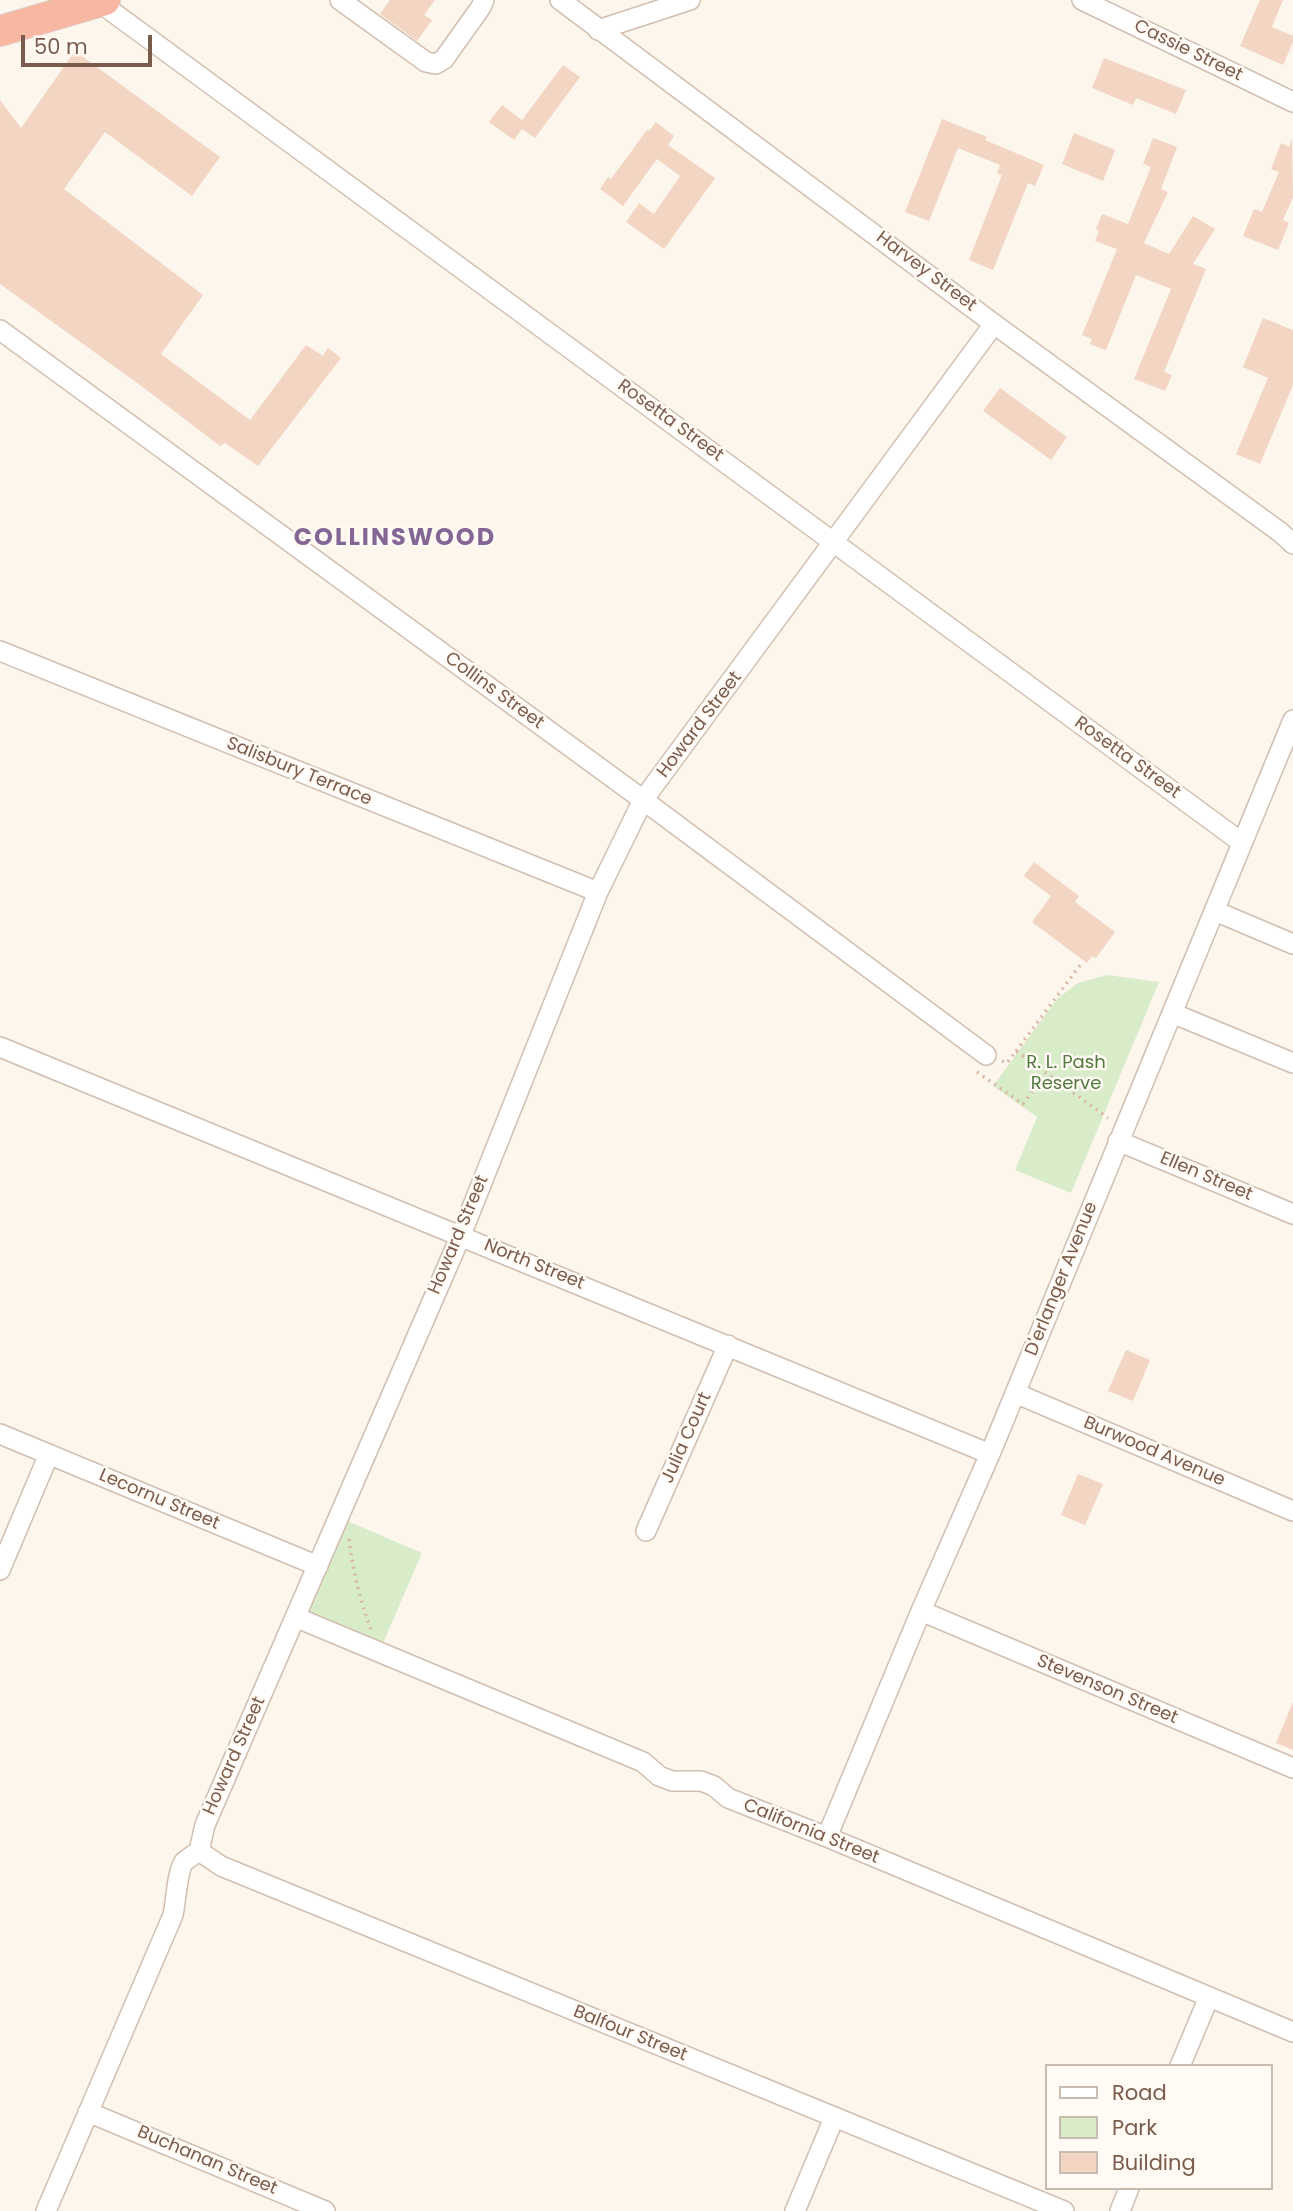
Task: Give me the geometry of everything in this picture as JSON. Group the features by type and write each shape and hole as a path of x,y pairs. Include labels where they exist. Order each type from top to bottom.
{"highway":[{"path":"0,31 102,1"}],"street":[{"path":"340,0 426,62 436,64 444,59 484,0"},
{"name":"Harvey Street","path":"559,0 1293,544"},
{"path":"598,30 690,0"},
{"name":"Cassie Street","path":"1083,0 1293,102"},
{"name":"Rosetta Street","path":"102,1 1241,842"},
{"name":"Howard Street","path":"46,2211 173,1915 178,1893 177,1876 184,1862 199,1851 205,1825 461,1235 598,892 643,800 994,324"},
{"name":"Collins Street","path":"0,330 643,800 986,1055"},
{"name":"Salisbury Terrace","path":"0,651 598,892"},
{"name":"D'erlanger Avenue","path":"827,1837 990,1454 1293,720"},
{"path":"1215,911 1293,944"},
{"path":"1172,1013 1293,1063"},
{"name":"North Street","path":"0,1047 990,1454"},
{"name":"Ellen Street","path":"1118,1141 1293,1214"},
{"name":"Julia Court","path":"646,1531 728,1345"},
{"name":"Burwood Avenue","path":"1015,1393 1293,1511"},
{"name":"Lecornu Street","path":"0,1434 318,1566"},
{"path":"0,1570 50,1454"},
{"name":"Stevenson Street","path":"921,1611 1293,1768"},
{"name":"California Street","path":"295,1617 643,1762 659,1776 672,1781 701,1781 714,1786 728,1798 1293,2032"},
{"name":"Balfour Street","path":"199,1851 221,1867 1064,2211"},
{"path":"1181,2064 1209,1997"},
{"name":"Buchanan Street","path":"88,2112 325,2211"},
{"path":"795,2211 834,2118"},
{"path":"1120,2211 1128,2190"}],"path":[{"path":"1053,1079 1040,1081 1023,1104 975,1071 986,1055 1007,1063 1081,964"},
{"path":"1016,1051 1108,1118"},
{"path":"336,1524 348,1530 352,1566 376,1645 374,1651"}],"green space":[{"name":"R. L. Pash Reserve","path":"1107,975 1159,982 1071,1193 1015,1170 1037,1117 993,1086 1058,998 1078,983"},
{"path":"343,1519 422,1553 380,1650 301,1617"}],"building":[{"path":"390,0 435,0 424,15 432,20 417,41 380,14"},
{"path":"1260,0 1283,0 1272,27 1293,36 1283,65 1240,46"},
{"path":"75,51 220,157 192,196 105,132 64,189 203,295 161,354 250,420 306,345 323,356 328,348 341,358 258,466 225,443 220,446 0,284 0,100 21,128"},
{"path":"1104,58 1186,90 1176,114 1136,98 1133,105 1092,88"},
{"path":"563,65 580,77 535,138 522,129 514,140 489,122 502,105 522,120"},
{"path":"942,119 1044,165 1035,186 1028,183 993,270 969,260 1002,175 997,173 1000,165 958,148 929,221 905,212"},
{"path":"656,122 674,136 668,145 715,178 664,249 626,222 639,203 654,214 680,176 657,159 623,206 600,189"},
{"path":"1074,133 1115,150 1103,181 1062,164"},
{"path":"1153,138 1177,147 1161,189 1168,192 1144,243 1169,254 1193,216 1215,229 1193,264 1206,269 1164,372 1172,375 1165,391 1134,379 1171,289 1136,275 1106,350 1090,344 1092,339 1082,335 1117,249 1095,241 1099,231 1096,229 1102,214 1128,224 1151,167 1143,164"},
{"path":"1292,139 1293,197 1283,220 1289,223 1278,250 1243,236 1254,209 1262,212 1279,172 1271,169 1281,143 1289,147"},
{"path":"1263,318 1293,330 1293,385 1260,464 1236,454 1268,378 1243,367"},
{"path":"1000,388 1067,437 1051,460 983,411"},
{"path":"1034,862 1079,896 1075,902 1115,932 1096,958 1092,956 1087,963 1032,922 1051,896 1024,876"},
{"path":"1126,1350 1150,1360 1133,1401 1108,1391"},
{"path":"1078,1474 1103,1484 1085,1525 1061,1515"},
{"path":"1293,1702 1293,1750 1276,1743"}],"district":[{"name":"COLLINSWOOD","path":"395,539"}]}
